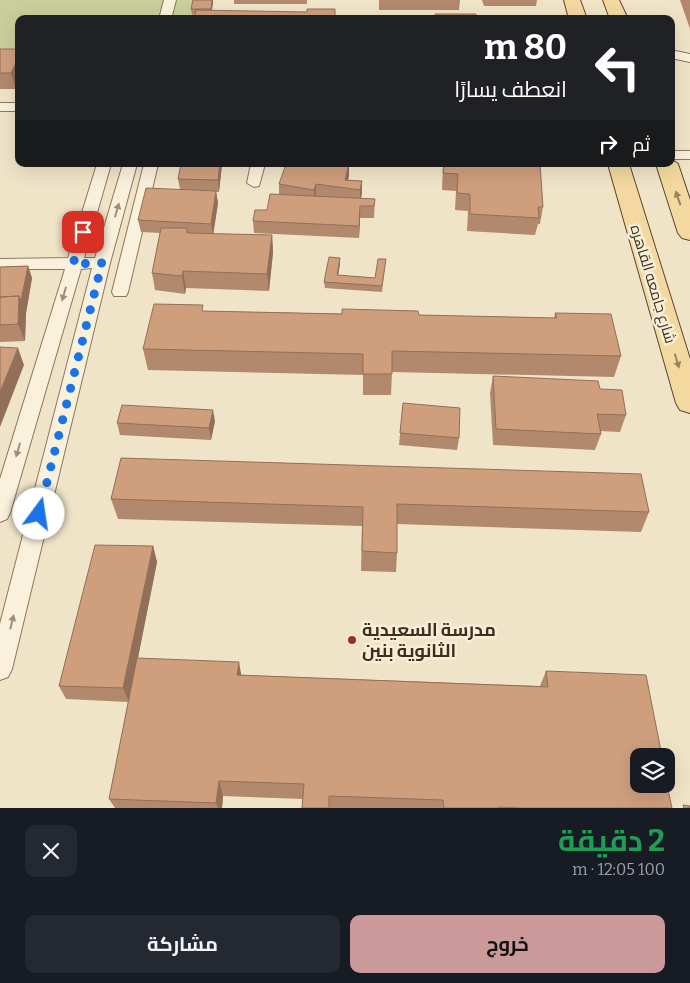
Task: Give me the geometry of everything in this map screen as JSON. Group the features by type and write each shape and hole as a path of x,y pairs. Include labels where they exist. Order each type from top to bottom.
{"main road":[{"path":"572,0 577,15"},
{"path":"611,0 617,15"},
{"name":"شارع جامعه القاهره","path":"619,167 690,403"},
{"path":"668,167 690,233"}],"lane":[{"path":"166,15 170,0"},
{"path":"675,55 690,58"},
{"path":"0,106 15,107"},
{"path":"0,116 15,117"},
{"path":"675,155 690,155"},
{"path":"0,513 103,167"},
{"path":"0,669 102,263 129,167"},
{"path":"120,292 150,167"},
{"path":"254,183 257,167"},
{"path":"0,264 102,263"}],"green space":[{"path":"0,0 194,0 192,15 15,15 15,53 0,53"}],"building":[{"path":"193,0 212,0 211,9 191,9"},
{"path":"307,9 335,9 335,15 195,15 196,10 307,12"},
{"path":"476,14 476,15 435,15"},
{"path":"0,49 15,49 15,65 11,73 0,73"},
{"path":"180,167 220,167 218,180 178,179"},
{"path":"285,167 348,167 345,180 362,181 360,190 316,184 314,190 279,184"},
{"path":"444,167 540,167 543,207 538,207 539,218 470,214 470,194 457,193 458,174 443,173"},
{"path":"146,188 216,191 211,224 138,220"},
{"path":"270,194 375,199 374,206 360,206 359,226 253,221 255,210 267,210"},
{"path":"161,228 187,228 187,233 272,235 267,274 183,271 182,276 152,273"},
{"path":"329,257 340,258 337,275 375,278 378,259 386,259 382,286 324,282"},
{"path":"28,266 21,301 19,296 0,297 0,267"},
{"path":"19,296 18,324 0,325 0,297"},
{"path":"154,304 203,305 202,311 342,314 342,309 418,311 419,315 557,318 555,313 611,314 621,356 392,351 392,374 363,374 363,354 143,349"},
{"path":"0,347 18,348 0,392"},
{"path":"493,376 598,381 600,389 622,390 626,415 597,414 601,434 496,429"},
{"path":"403,403 460,408 459,438 400,433"},
{"path":"122,405 213,410 209,428 117,423"},
{"path":"121,458 641,474 649,512 397,504 397,553 362,551 363,507 111,499"},
{"path":"95,545 153,546 123,688 59,686"},
{"path":"137,658 239,662 237,675 548,687 546,671 646,675 660,748 630,748 630,793 669,793 672,808 444,808 443,800 329,796 329,808 302,808 304,784 219,781 216,803 109,799"},
{"path":"683,805 690,806 690,808 684,808"}],"place":[{"name":"مدرسة السعيدية الثانوية بنين","path":"352,640"}],"route":[{"path":"39,514 102,263 73,264 83,232"}]}
